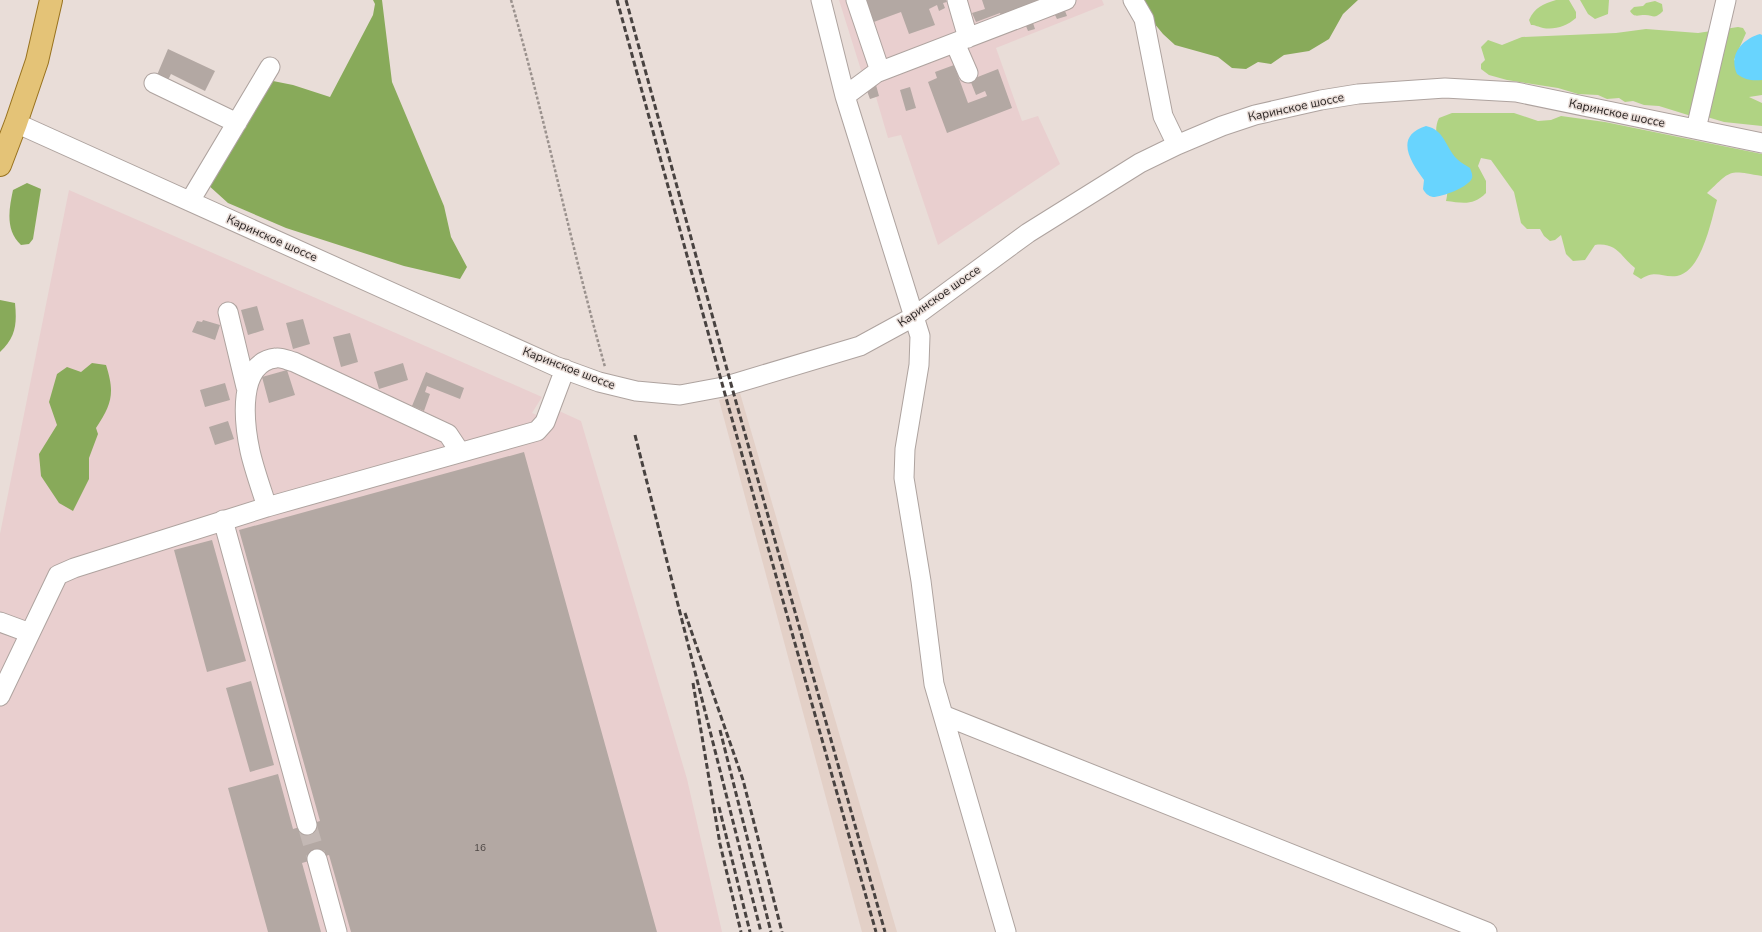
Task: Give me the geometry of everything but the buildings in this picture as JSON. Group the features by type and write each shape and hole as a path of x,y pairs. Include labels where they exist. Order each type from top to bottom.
{"main road":[{"path":"0,165 37,62 50,0"}],"street":[{"path":"821,0 845,96 920,336 919,364 905,449 904,478 921,581 934,684 1006,932"},
{"path":"856,0 880,72"},
{"path":"957,0 968,73"},
{"path":"845,96 880,72 1063,0"},
{"path":"1133,0 1144,19 1163,116 1176,145"},
{"path":"1696,129 1726,0"},
{"path":"190,201 270,67"},
{"path":"154,83 237,123"},
{"name":"Каринское шоссе","path":"16,123 565,369 610,385 636,391 680,395 723,387 860,346 915,316 1028,233 1140,163 1176,145 1255,114 1358,94 1445,88 1516,92 1762,143"},
{"path":"228,312 246,387 245,403 250,450 267,507"},
{"path":"246,387 257,367 266,361 278,358 294,362 448,434 460,452"},
{"path":"0,696 58,574 222,520 537,431 545,422 565,369"},
{"path":"222,520 307,825"},
{"path":"0,622 30,633"},
{"path":"943,715 1487,932"},
{"path":"317,859 337,932"}],"path":[{"path":"511,0 527,55 590,312 610,385"}],"shaded area":[{"path":"839,0 1102,0 1104,5 996,48 1022,121 1038,116 1060,164 938,245 901,135 888,138 876,97 870,99 866,88 865,73 861,70"},
{"path":"69,190 542,397 532,413 551,421 557,410 581,421 687,779 722,932 0,932 0,534"},
{"path":"740,393 897,932 862,932 719,400"}],"green space":[{"path":"373,0 382,0 392,82 444,206 451,237 467,267 460,279 404,266 286,228 228,203 207,184 241,135 273,81 293,85 330,97 373,15 375,4"},
{"path":"1143,0 1358,0 1343,14 1329,39 1309,51 1284,55 1271,64 1258,62 1246,69 1232,68 1218,57 1175,45 1154,23"},
{"path":"1556,0 1569,0 1576,12 1576,18 1565,25 1556,28 1543,28 1531,25 1529,20 1537,9"},
{"path":"1580,0 1609,0 1608,14 1595,19 1588,14"},
{"path":"1655,1 1662,4 1663,11 1656,16 1638,16 1630,11 1634,7 1643,6 1646,3"},
{"path":"1738,27 1743,28 1746,33 1734,60 1762,77 1762,95 1749,97 1762,103 1762,126 1724,122 1697,114 1688,115 1659,106 1644,105 1633,101 1625,102 1619,98 1607,99 1598,95 1578,94 1558,88 1507,80 1489,75 1481,69 1481,64 1485,60 1481,47 1488,40 1502,45 1522,37 1616,33 1646,29 1698,33"},
{"path":"1452,113 1514,113 1538,121 1551,120 1561,116 1605,122 1762,154 1762,176 1736,172 1726,175 1721,179 1707,193 1717,200 1704,244 1693,265 1686,272 1677,276 1655,274 1641,279 1633,274 1635,268 1614,248 1595,245 1585,260 1573,261 1566,254 1561,235 1555,240 1550,241 1544,236 1540,229 1527,229 1521,223 1514,192 1491,160 1481,158 1478,166 1486,181 1486,193 1477,200 1468,203 1446,201 1446,180 1438,147 1436,127 1439,118"},
{"path":"27,183 41,189 33,239 29,244 21,245 12,233 10,226 10,204 13,190"},
{"path":"0,300 15,303 16,317 12,335 0,352"},
{"path":"92,363 106,365 111,391 109,405 96,428 98,434 89,458 89,479 73,511 59,503 41,476 39,454 57,425 49,402 57,374 67,367 81,372"}],"water":[{"path":"1760,34 1762,35 1762,80 1746,79 1737,74 1734,60 1739,48 1743,44 1754,36"},
{"path":"1426,126 1437,131 1441,135 1453,154 1470,168 1472,174 1472,178 1466,185 1455,191 1437,197 1430,196 1423,189 1424,180 1414,165 1408,150 1410,136 1416,130"}],"tunnel":[{"path":"307,825 317,859"}],"railway":[{"path":"617,0 723,387 876,932"},
{"path":"626,0 731,384 885,932"},
{"path":"635,435 761,932"},
{"path":"685,613 743,780 782,932"},
{"path":"693,683 720,844 741,932"},
{"path":"720,730 771,932"},
{"path":"719,807 750,932"}]}
